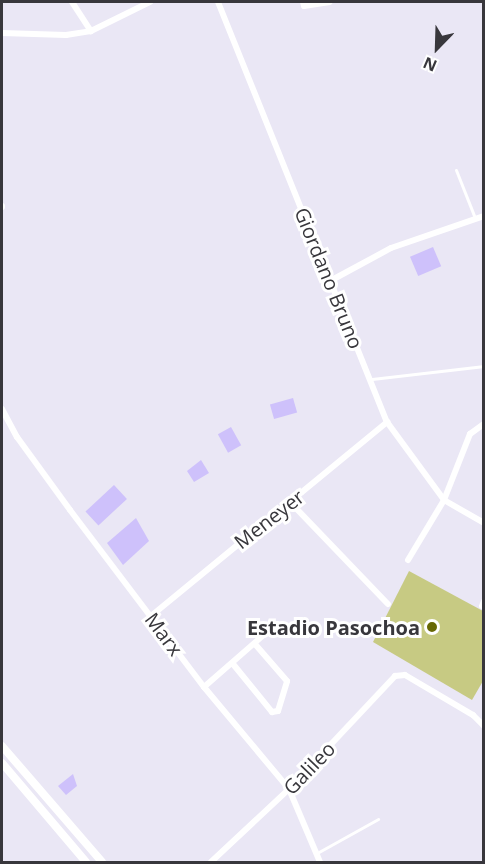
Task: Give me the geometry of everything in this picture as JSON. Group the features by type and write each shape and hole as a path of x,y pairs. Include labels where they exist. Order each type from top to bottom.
{"main road":[{"path":"2,746 102,862"},
{"path":"2,763 86,862"},
{"path":"65,838 75,830"}],"street":[{"path":"72,2 91,31"},
{"path":"2,33 66,35 91,31 150,2"},
{"name":"Giordano Bruno","path":"218,2 387,422 444,500 483,524"},
{"path":"303,2 304,6 330,2"},
{"path":"330,281 391,248 483,216"},
{"name":"Marx","path":"2,408 17,437 204,687 289,789 320,862"},
{"name":"Meneyer","path":"151,615 291,503 387,422"},
{"path":"408,560 444,500 470,434 483,424"},
{"path":"291,503 388,604"},
{"path":"204,687 274,626"},
{"path":"233,664 272,712 278,711 287,681 255,644"},
{"name":"Galileo","path":"211,862 289,789 395,676 405,675 473,715 483,726"}],"lane":[{"path":"456,170 475,218"},
{"path":"370,379 483,366"},
{"path":"316,853 378,819"}],"green space":[{"name":"Estadio Pasochoa","path":"409,571 483,611 483,681 472,700 373,642"}],"building":[{"path":"433,247 441,266 418,276 410,257"},
{"path":"293,398 297,412 274,419 270,405"},
{"path":"231,427 241,445 228,453 218,434"},
{"path":"201,460 209,473 194,482 187,471"},
{"path":"114,485 127,499 98,525 85,512"},
{"path":"136,518 149,541 123,565 107,543"},
{"path":"73,774 77,786 66,795 58,786"}],"place":[{"name":"Estadio Pasochoa","path":"432,627"}]}
